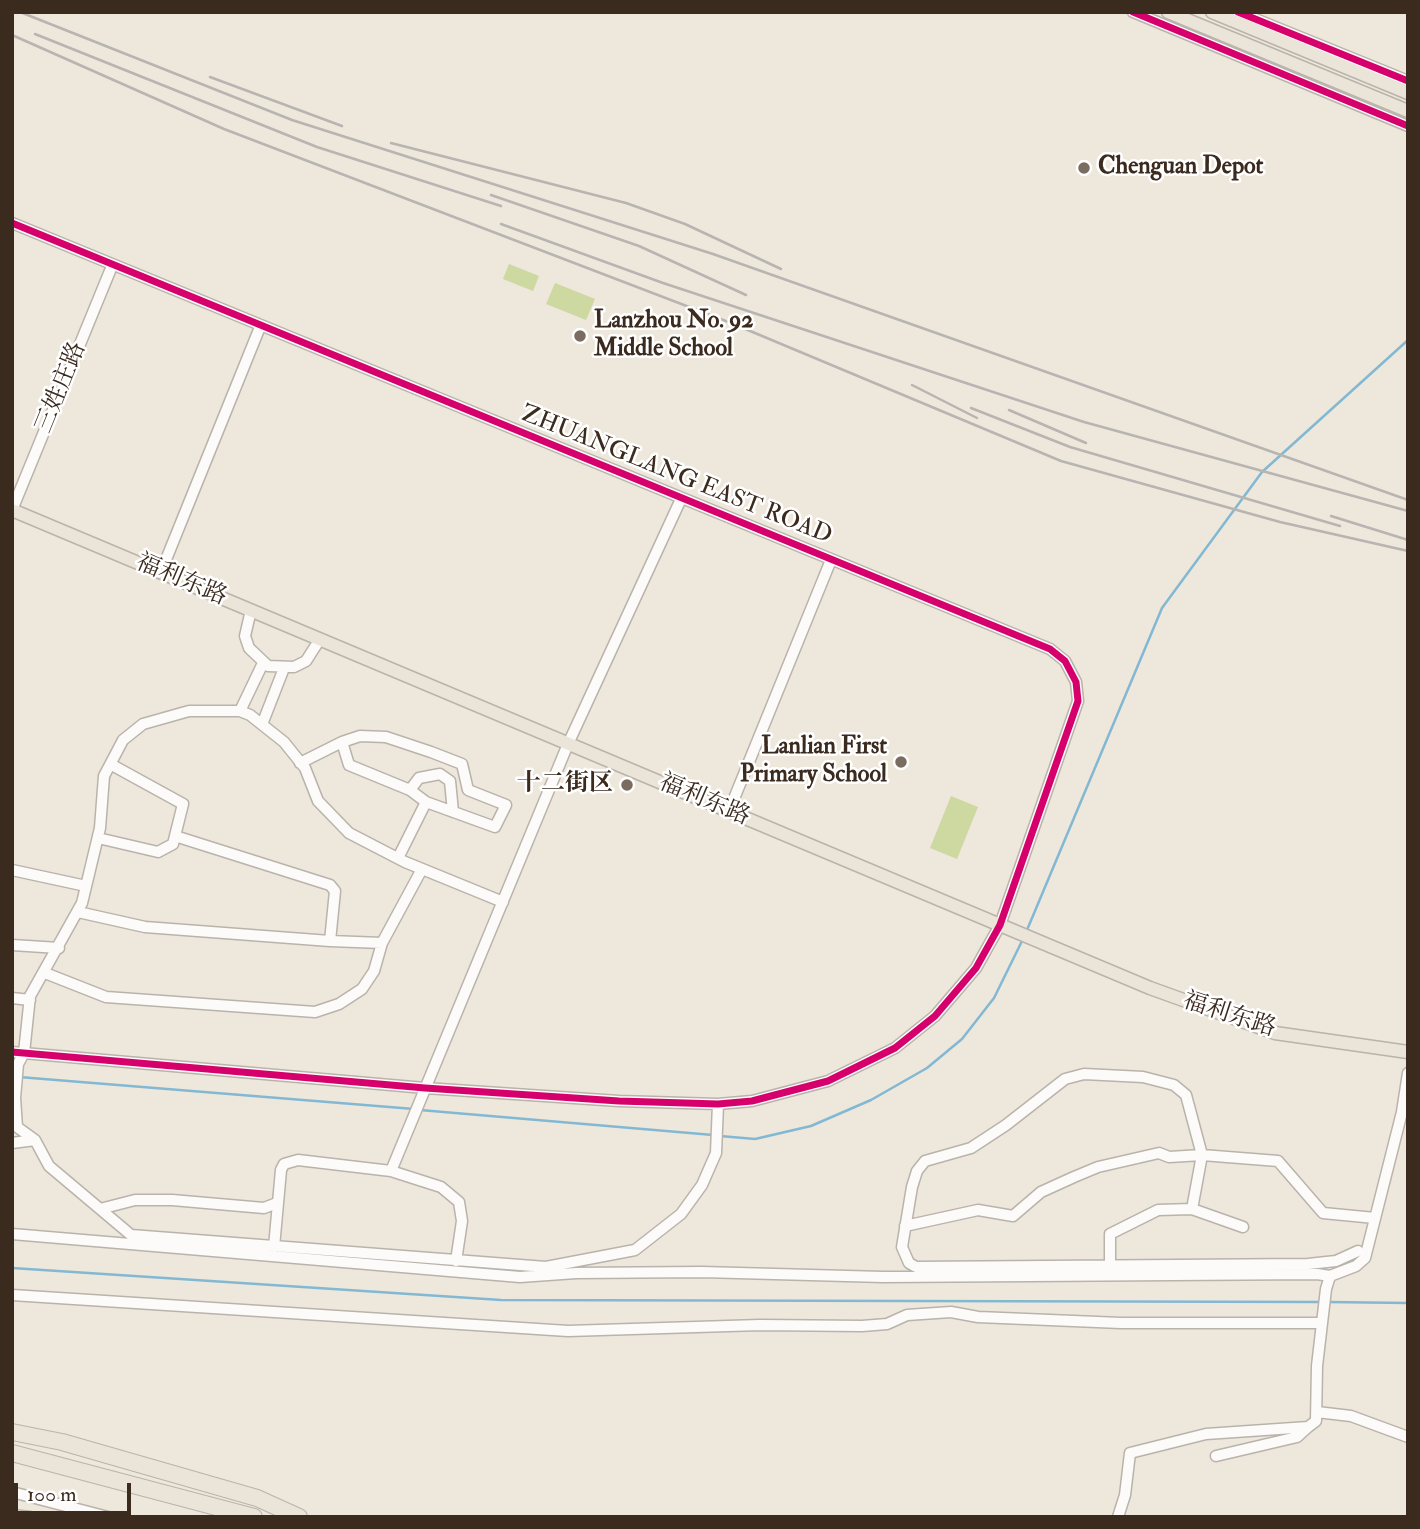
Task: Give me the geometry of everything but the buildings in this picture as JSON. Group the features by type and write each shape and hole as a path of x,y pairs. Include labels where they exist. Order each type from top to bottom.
{"highway":[{"path":"12,1432 62,1442 257,1498 299,1517"},
{"path":"12,1453 254,1517"}],"main road":[{"path":"1168,12 1408,111"},
{"path":"1212,12 1408,93"},
{"name":"福利东路","path":"12,510 1150,988 1275,1033 1408,1052"}],"street":[{"path":"1133,12 1408,126"},
{"path":"1238,12 1408,81"},
{"name":"ZHUANGLANG EAST ROAD","path":"12,223 1050,649 1065,661 1076,682 1078,701 1004,926 976,968 935,1016 895,1048 828,1081 752,1101 718,1104 423,1092 18,1053"},
{"name":"三姓庄路","path":"12,510 112,266"},
{"path":"161,572 260,327"},
{"path":"391,1171 568,744 681,499"},
{"name":"ZHUANGLANG EAST ROAD","path":"729,811 831,561"},
{"path":"251,610 245,622 245,636 249,648 263,663 284,668 306,661 320,639"},
{"path":"240,711 263,663"},
{"path":"263,722 284,668"},
{"path":"503,902 422,869 349,834 318,801 300,763 263,722 240,711 189,711 143,724 123,740 113,765 104,776 98,838 78,912 30,1000 18,1053 17,1127 35,1140 49,1166 131,1235 546,1267 635,1250 681,1214 702,1185 716,1147 718,1104"},
{"path":"300,763 341,743 360,736 386,737 462,764 468,790 506,805 495,827 468,820 453,811 426,802 410,790 349,765 341,743"},
{"path":"440,774 447,758"},
{"path":"98,838 158,852 173,844 183,804 113,765"},
{"path":"410,790 419,778 440,774 450,781 453,811"},
{"path":"398,858 426,802"},
{"path":"175,836 330,885 335,891 330,940"},
{"path":"45,973 106,996 315,1012 340,1004 362,989 374,971 382,943 422,869"},
{"path":"12,870 86,886"},
{"path":"78,912 145,927 382,943"},
{"path":"12,945 59,948"},
{"path":"12,998 30,1000"},
{"path":"12,1234 520,1277 674,1272 937,1277 1330,1276 1356,1266 1365,1258 1402,1112 1408,1073"},
{"path":"1192,1209 1202,1155 1186,1096 1174,1085 1143,1077 1084,1074 1065,1079 1006,1125 971,1148 925,1161 914,1179 905,1226 904,1254 909,1263 916,1267 1110,1266 1308,1264 1336,1261 1358,1251"},
{"path":"12,1143 35,1140"},
{"path":"905,1226 978,1210 1013,1216 1041,1192 1098,1167 1153,1154 1278,1161 1323,1213 1375,1218"},
{"path":"274,1247 281,1170 290,1161 391,1171 441,1187 459,1202 462,1221 456,1261"},
{"path":"100,1209 135,1200 172,1199 264,1208 277,1203"},
{"path":"1110,1266 1110,1234 1158,1210 1192,1209 1243,1227"},
{"path":"1216,1456 1297,1437 1317,1421 1322,1318 1330,1276"},
{"path":"12,1295 568,1331 746,1325 862,1326 887,1324 907,1315 951,1312 978,1317 1121,1323 1322,1318"},
{"path":"1317,1412 1351,1416 1408,1437"},
{"path":"1118,1517 1125,1495 1130,1453 1206,1434 1264,1427 1308,1427"},
{"path":"12,1492 108,1517"},
{"path":"12,1515 30,1517"}],"green space":[{"path":"509,264 539,276 533,291 503,279"},
{"path":"555,283 595,299 586,320 546,304"},
{"path":"951,796 978,807 957,859 930,848"}],"waterway":[{"path":"1027,930 1162,608 1262,472 1408,340"},
{"path":"720,1136 755,1139 811,1126 871,1100 927,1068 962,1039 994,998 1023,939"},
{"path":"19,1077 414,1109"},
{"path":"420,1110 713,1135"},
{"path":"12,1268 501,1300 1320,1302"},
{"path":"1327,1302 1408,1303"}],"railway":[{"path":"20,12 292,120 713,254 1408,500"},
{"path":"35,34 317,147 501,206"},
{"path":"12,35 224,129 731,323 1061,461 1280,522 1408,551"},
{"path":"210,77 342,126"},
{"path":"391,143 626,203 685,224 781,269"},
{"path":"491,195 639,246 746,295"},
{"path":"501,224 663,283 1084,422 1408,511"},
{"path":"912,385 977,418"},
{"path":"971,408 1070,447 1340,526"},
{"path":"1009,410 1086,443"},
{"path":"1331,516 1408,540"}],"cycle path":[{"path":"1133,12 1408,126"},
{"path":"1238,12 1408,81"},
{"path":"12,223 1050,649 1065,661 1076,682 1078,701 1000,925 976,968 935,1016 895,1048 828,1081 752,1101 718,1104 619,1101 425,1088 12,1052"}],"place":[{"name":"Chenguan Depot","path":"1084,168"},
{"name":"Lanzhou No. 92 Middle School","path":"580,336"},
{"name":"Lanlian First Primary School","path":"901,762"},
{"name":"十二街区","path":"627,785"}]}
